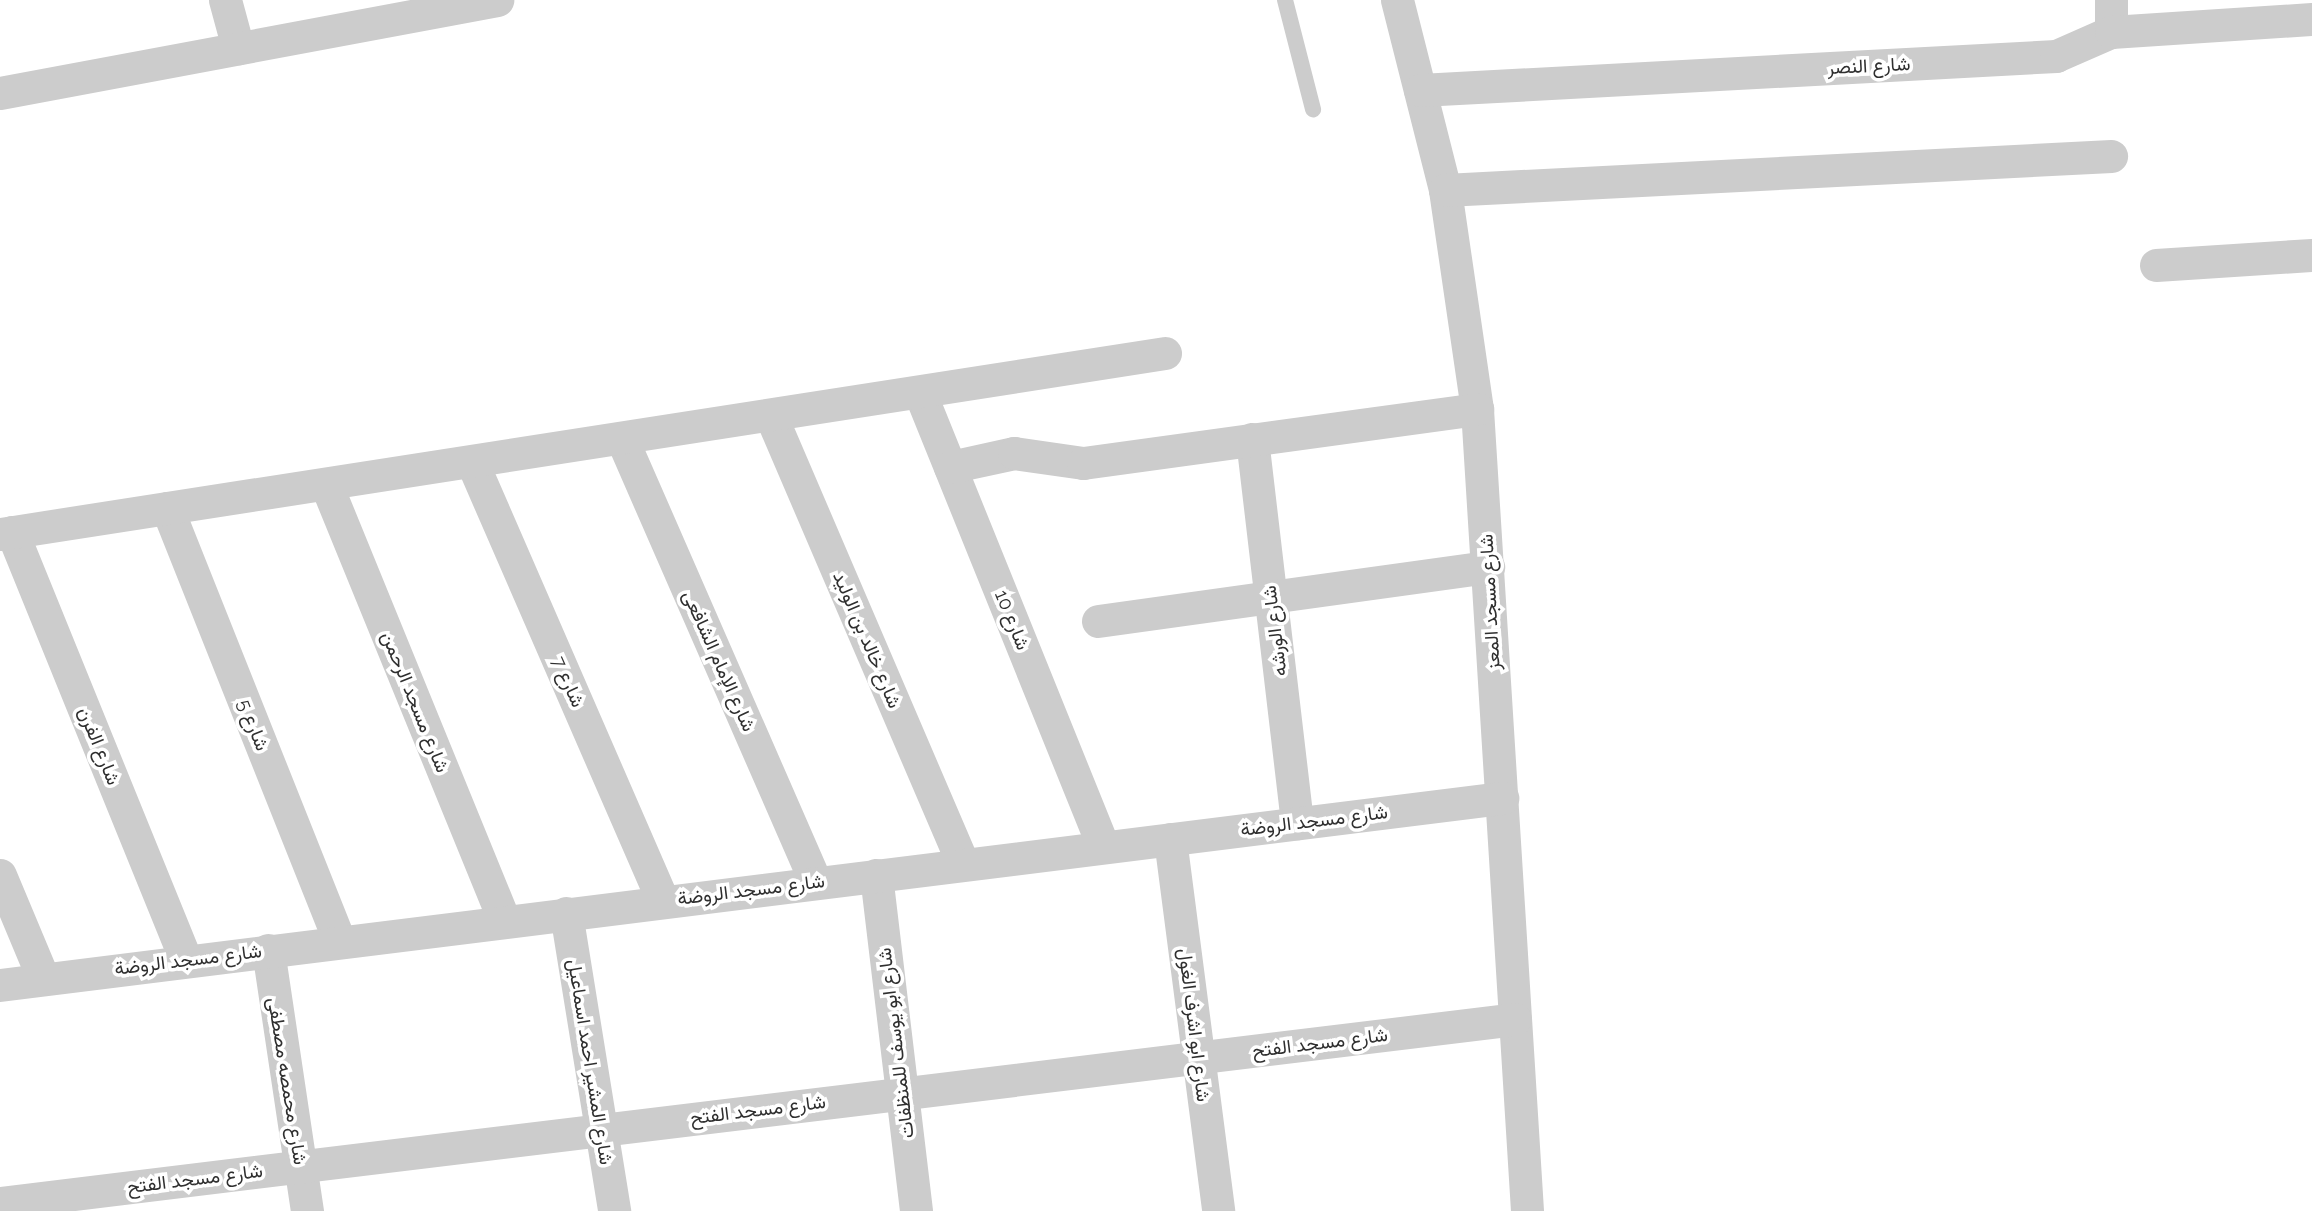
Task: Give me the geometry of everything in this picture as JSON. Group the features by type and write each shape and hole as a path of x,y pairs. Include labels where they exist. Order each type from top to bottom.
{"street":[{"path":"225,0 238,48"},
{"path":"0,93 497,0"},
{"name":"شارع مسجد المعز","path":"1397,0 1445,190 1477,409 1527,1211"},
{"name":"شارع النصر","path":"1420,90 2056,56 2111,16 2311,27"},
{"path":"1445,190 2111,156"},
{"path":"2156,265 2312,255"},
{"path":"6,533 1165,353"},
{"name":"شارع 10","path":"920,393 1103,847"},
{"path":"950,467 1014,453 1083,463 1477,409"},
{"name":"شارع خالد بن الوليد","path":"771,416 963,864"},
{"name":"شارع الإمام الشافعى","path":"622,439 816,882"},
{"name":"شارع الورشه","path":"1252,439 1297,823"},
{"name":"شارع 7","path":"472,462 663,901"},
{"name":"شارع مسجد الرحمن","path":"326,484 504,921"},
{"name":"شارع 5","path":"167,508 339,941"},
{"name":"شارع الفرن","path":"6,533 186,960"},
{"path":"1098,621 1270,595 1488,567"},
{"name":"شارع مسجد الروضة","path":"0,985 1502,797"},
{"name":"شارع ابو اشرف الغول","path":"1170,839 1218,1211"},
{"path":"0,875 43,978"},
{"name":"شارع ابو يوسف للمنظفات","path":"876,875 916,1211"},
{"name":"شارع المشير احمد اسماعيل","path":"566,913 614,1211"},
{"name":"شارع محمصه مصطفى","path":"268,950 307,1211"},
{"name":"شارع مسجد الفتح","path":"0,1203 1515,1019"}],"lane":[{"path":"1285,0 1312,109"}]}
